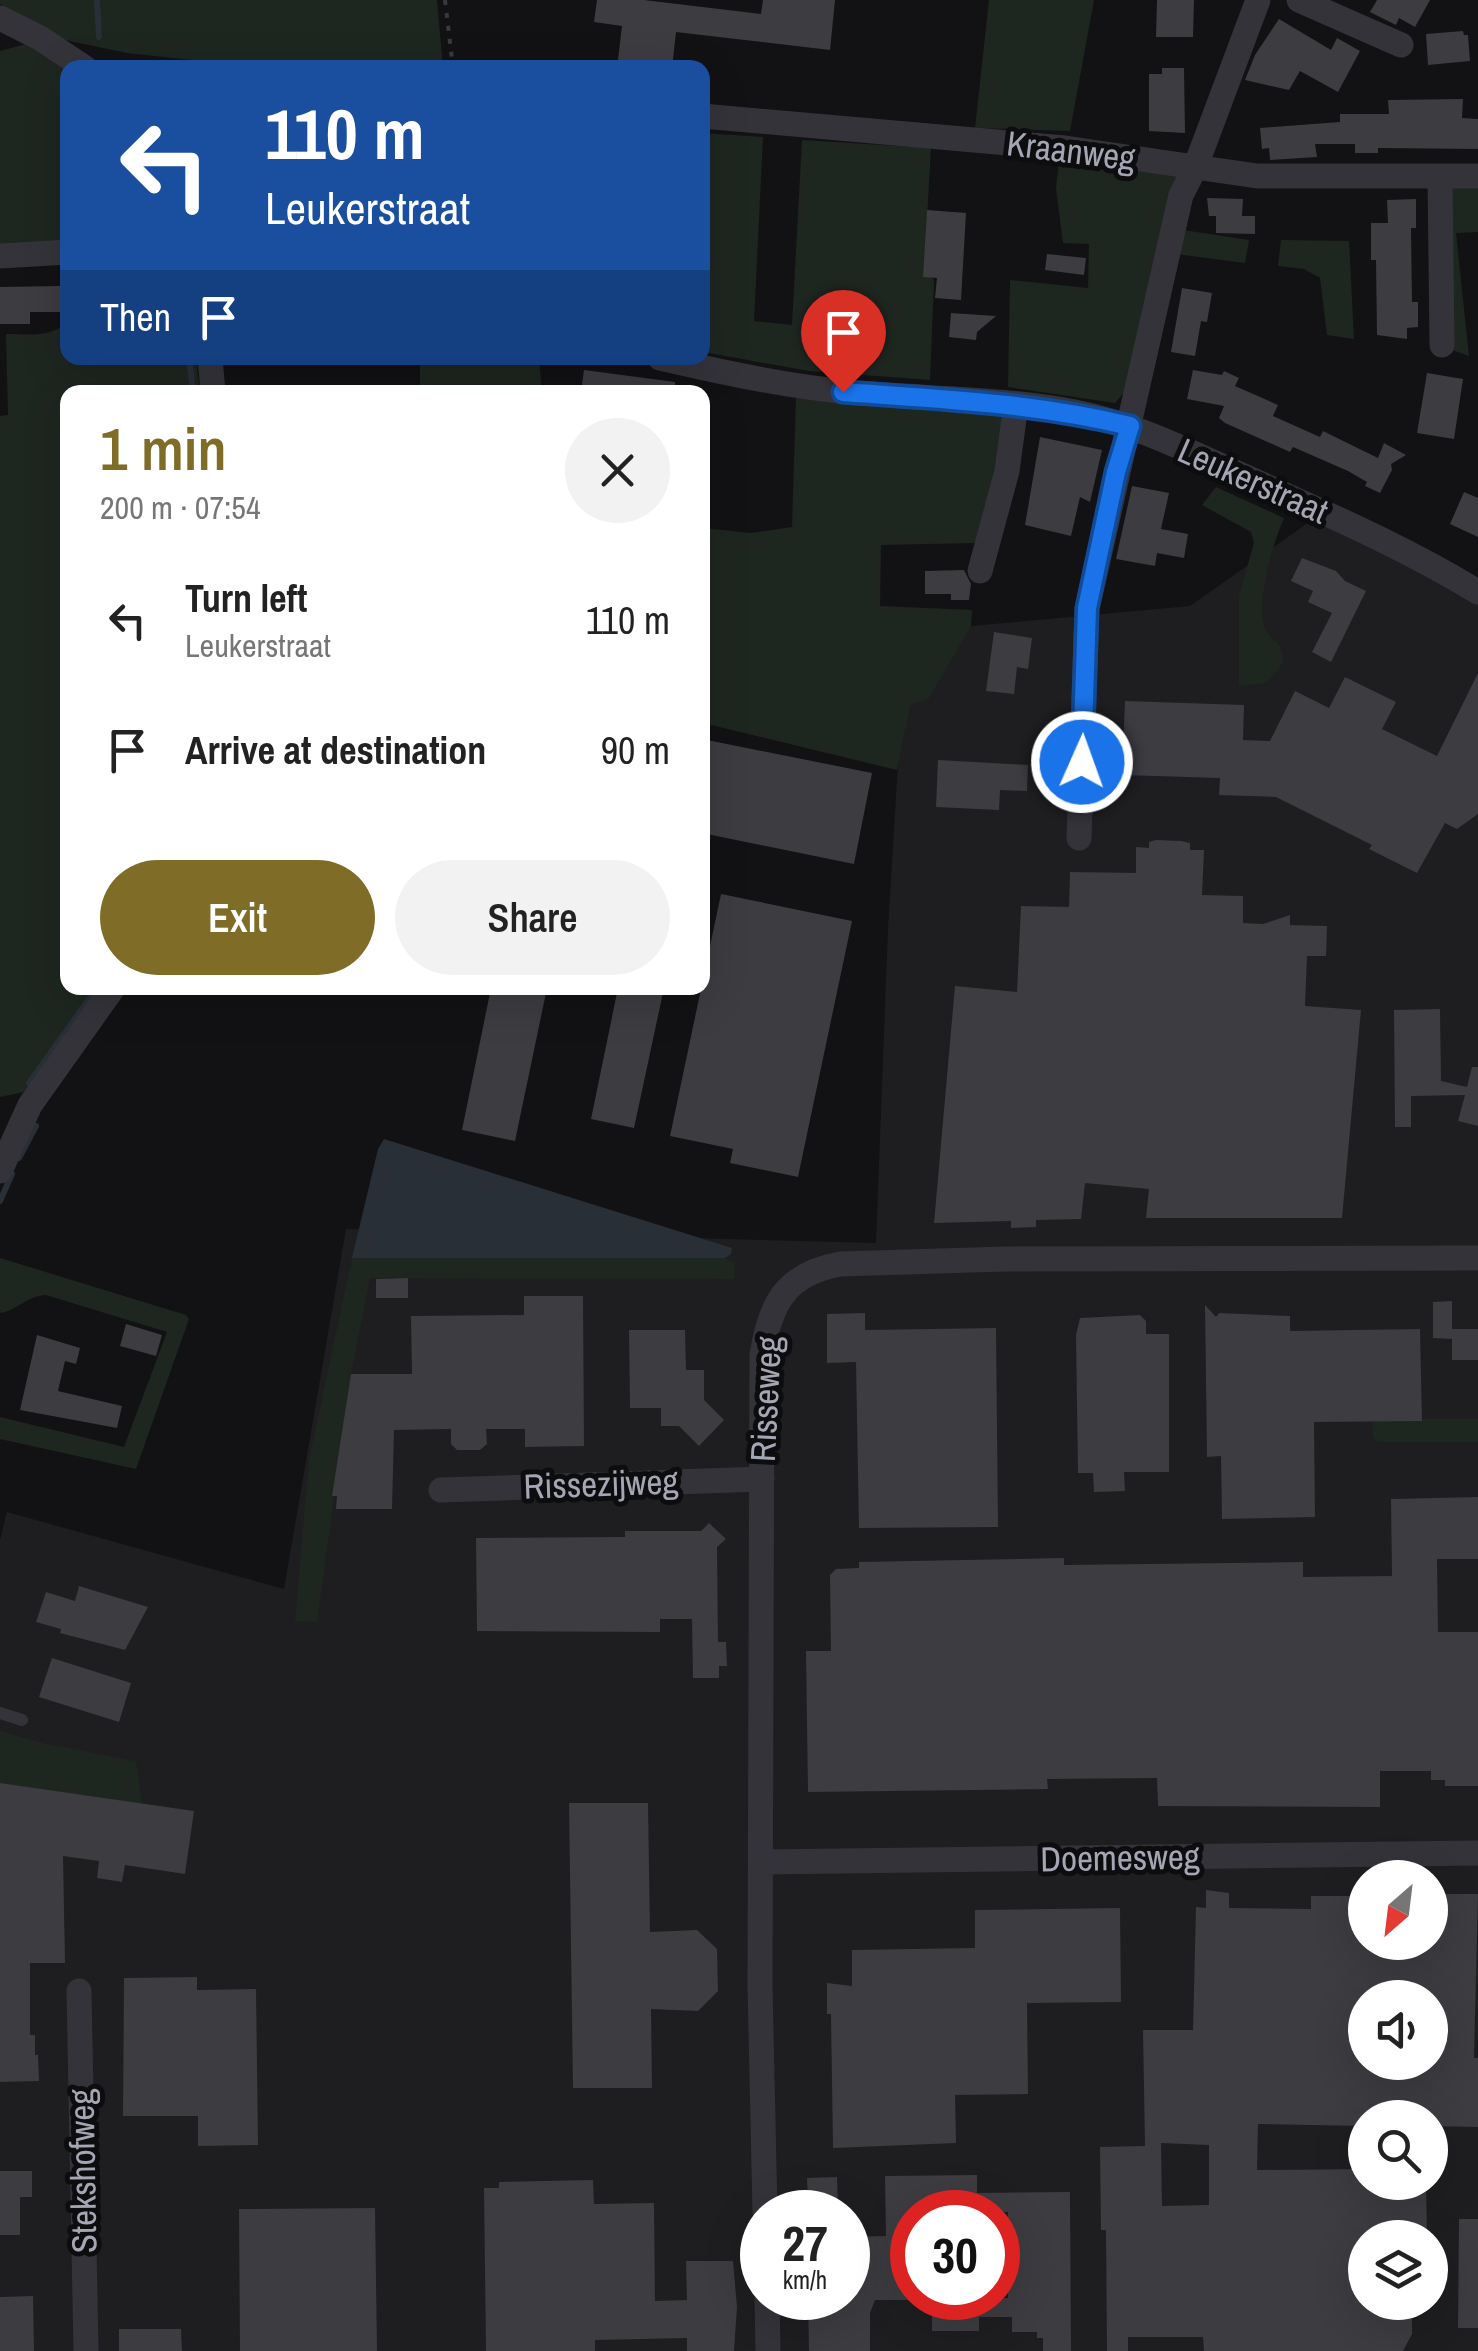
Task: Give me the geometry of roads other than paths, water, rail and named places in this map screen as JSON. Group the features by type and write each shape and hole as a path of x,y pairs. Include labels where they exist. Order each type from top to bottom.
{"street":[{"path":"1079,838 1087,608 1116,472 1130,426 1181,195 1195,168 1258,0"},
{"path":"1300,0 1401,45"},
{"path":"0,18 73,60"},
{"name":"Kraanweg","path":"710,117 1065,148 1257,176 1478,176"},
{"path":"1440,177 1442,344"},
{"path":"0,256 60,252"},
{"name":"Leukerstraat","path":"690,365 843,392 1075,412 1130,426 1339,519 1434,565 1478,592"},
{"path":"980,571 1007,470 1016,404"},
{"path":"0,1172 30,1105 109,995"},
{"name":"Risseweg","path":"765,2190 760,1985 762,1355 768,1322 785,1289 813,1269 840,1264 1005,1259 1478,1258"},
{"name":"Rissezijweg","path":"440,1490 762,1478"},
{"name":"Doemesweg","path":"762,1862 1478,1853"},
{"name":"Stekshofweg","path":"79,1991 86,2351"},
{"path":"767,2320 768,2351"}],"lane":[{"path":"0,1713 22,1720"}],"waterway":[{"path":"97,0 99,37"},
{"path":"190,365 192,385"},
{"path":"29,1083 92,995"},
{"path":"19,1158 36,1126"},
{"path":"0,1201 12,1174"}]}
